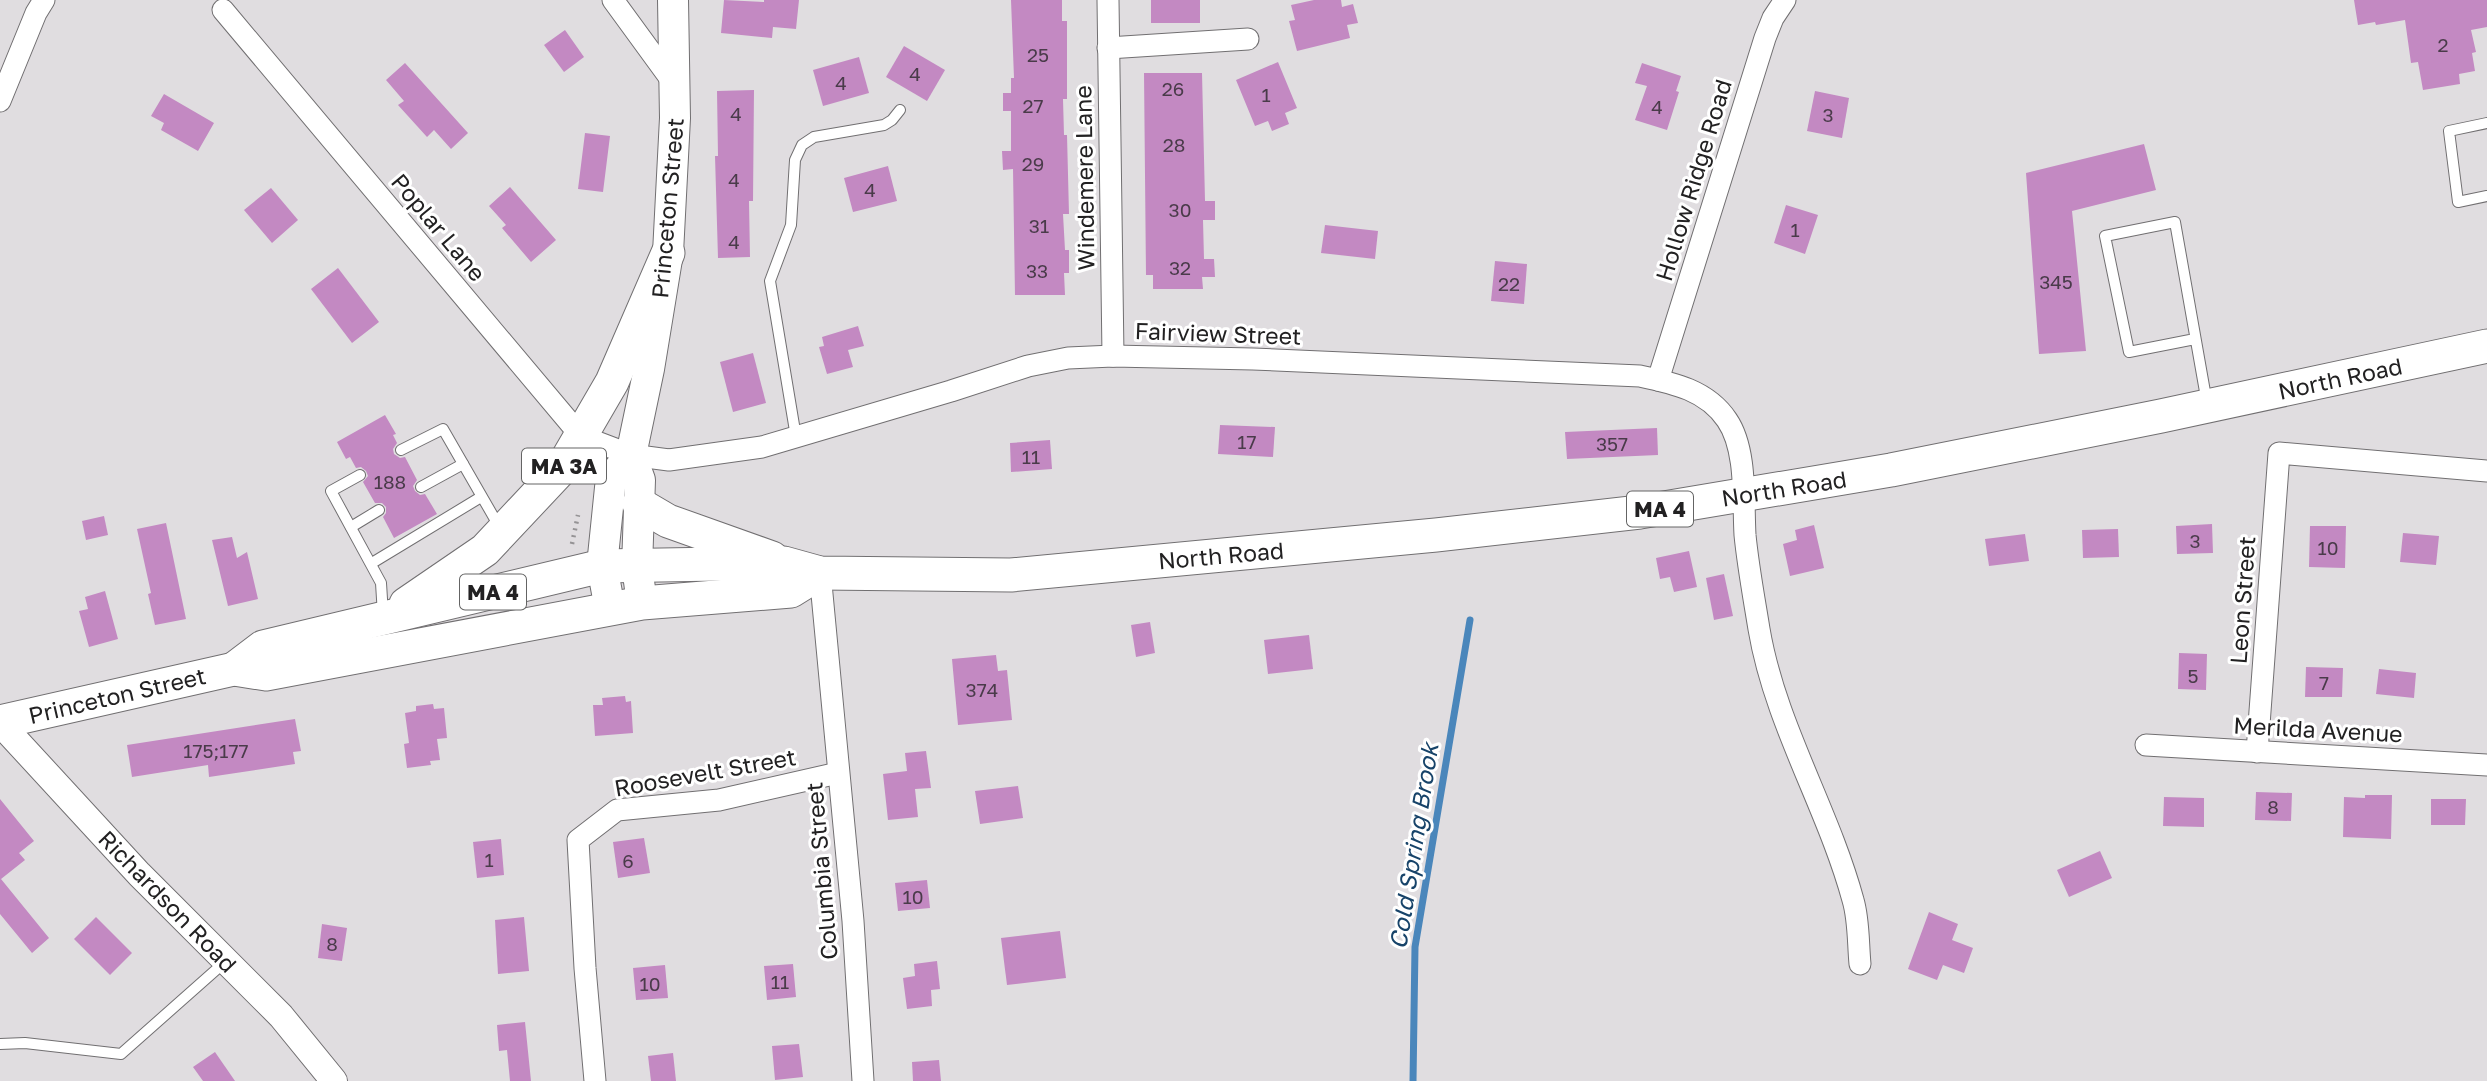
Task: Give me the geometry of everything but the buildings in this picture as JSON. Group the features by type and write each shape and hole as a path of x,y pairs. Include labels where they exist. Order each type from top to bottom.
{"main road":[{"name":"Princeton Street","path":"610,609 602,566 611,478 631,456 649,369 668,253 675,118 673,0"},
{"name":"MA 3A","path":"384,618 421,596 474,557 502,532 562,468 612,382 668,253"},
{"name":"North Road","path":"602,566 784,563 820,573 1011,575 1640,512 1891,470 2487,346"},
{"name":"Princeton Street","path":"0,722 234,669 267,674 642,603 637,567 640,480 631,456"},
{"path":"639,504 668,521 784,563"},
{"name":"Princeton Street","path":"234,669 264,647 602,566"},
{"path":"642,603 791,591 820,573"}],"street":[{"path":"0,101 36,13 44,0"},
{"path":"613,0 675,85"},
{"name":"Windemere Lane","path":"1108,0 1113,356"},
{"name":"Hollow Ridge Road","path":"1658,380 1765,38 1773,18 1785,0"},
{"name":"Poplar Lane","path":"223,10 581,436 631,456"},
{"path":"1108,48 1248,39"},
{"name":"Fairview Street","path":"631,456 669,460 762,447 1028,366 1068,358 1113,356 1253,359 1640,376 1699,394 1717,407 1738,442 1746,537 1759,632 1782,710 1834,841 1854,903 1860,964"},
{"name":"Leon Street","path":"2257,752 2279,453 2487,471"},
{"name":"Columbia Street","path":"820,573 853,921 863,1081"},
{"name":"Richardson Road","path":"0,722 139,874 281,1016 334,1081"},
{"name":"Merilda Avenue","path":"2146,746 2487,765"},
{"name":"Roosevelt Street","path":"596,1081 585,968 578,840 617,810 719,800 838,773"}],"lane":[{"path":"796,437 770,281 791,225 795,160 802,145 814,137 884,125 900,110"},
{"path":"2487,123 2449,131 2458,202 2487,196"},
{"path":"2195,339 2129,352 2105,236 2175,222 2207,406"},
{"path":"401,450 443,429 502,532"},
{"path":"421,487 463,464"},
{"path":"360,475 331,491 381,583 384,618"},
{"path":"372,563 481,497"},
{"path":"351,527 379,510"},
{"path":"0,1044 25,1043 121,1054 226,961"}],"waterway":[{"name":"Cold Spring Brook","path":"1413,1081 1415,947 1470,620"}]}
